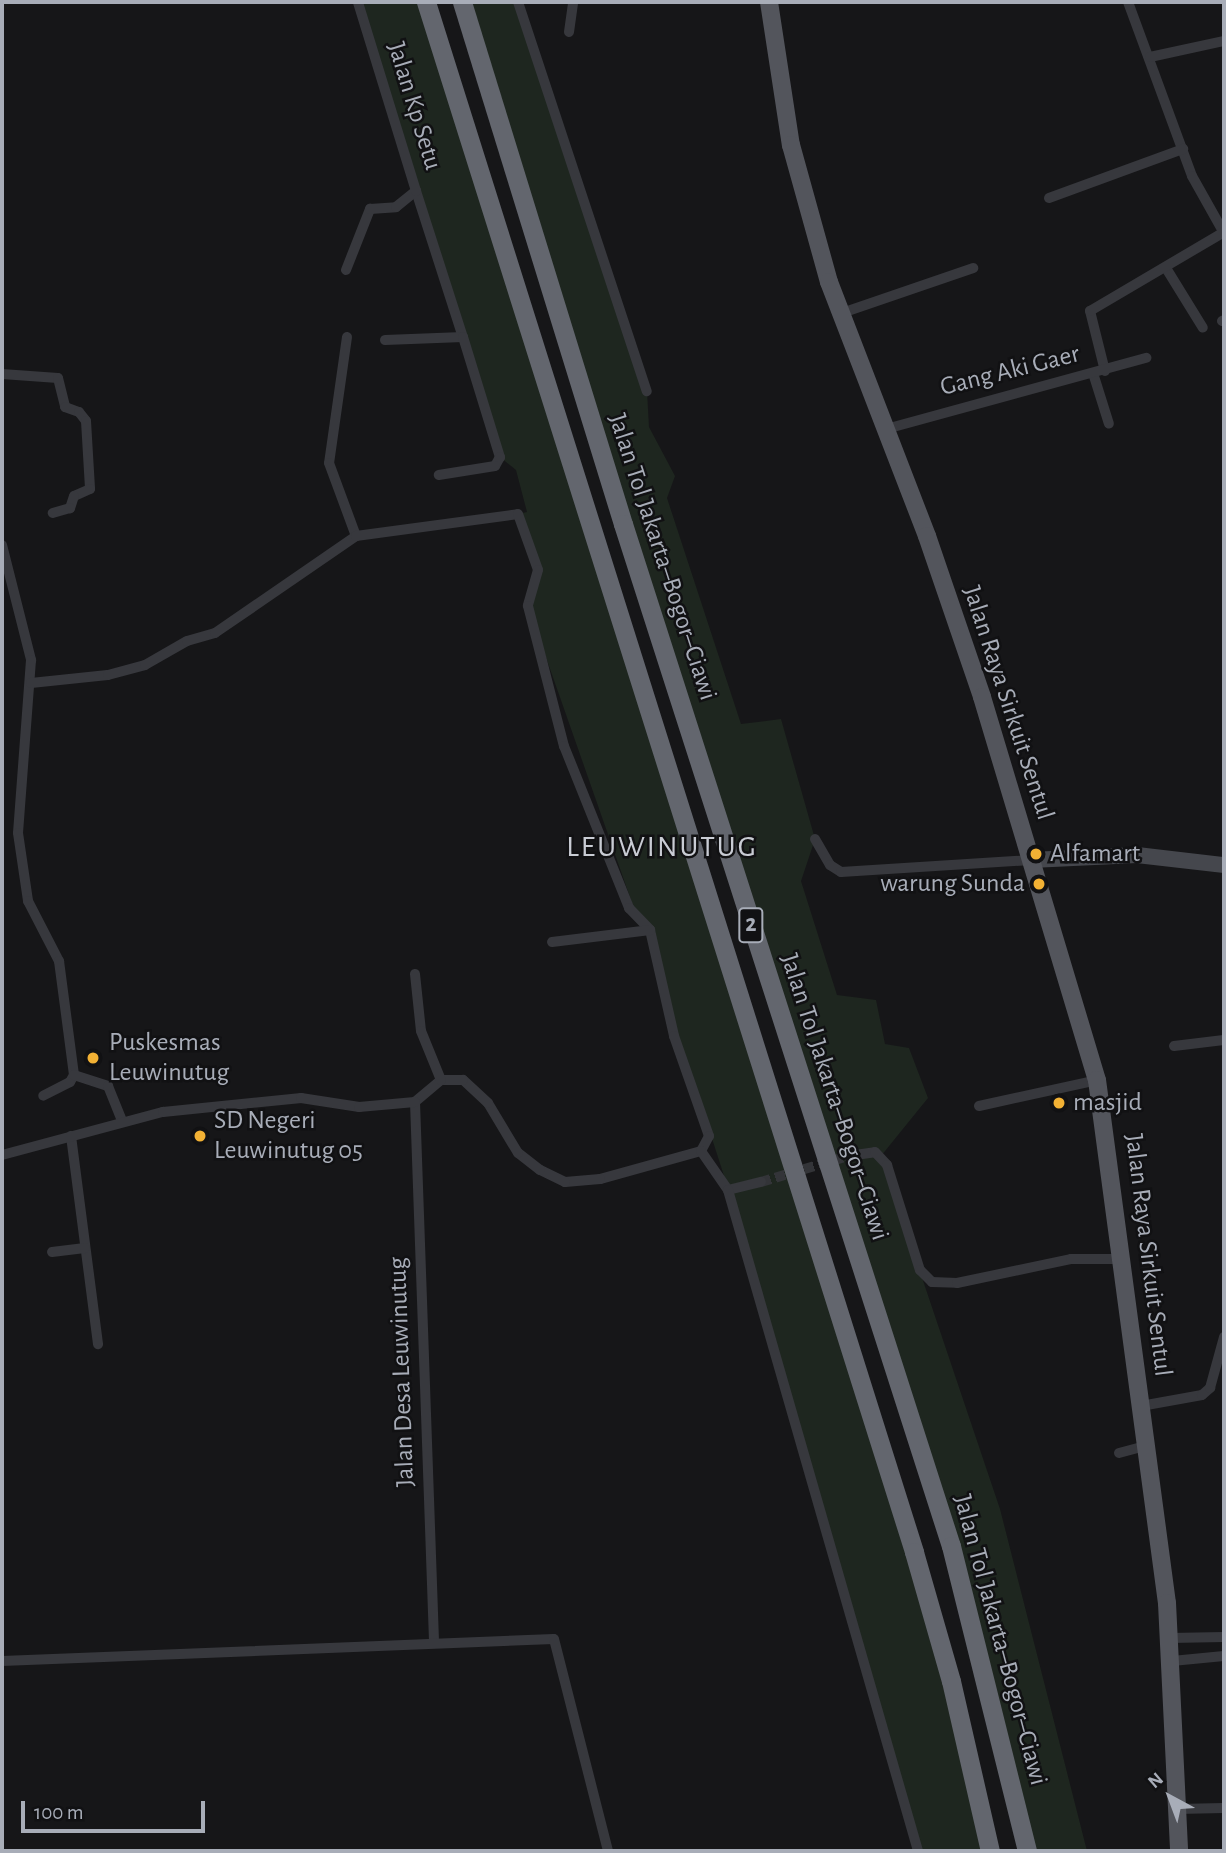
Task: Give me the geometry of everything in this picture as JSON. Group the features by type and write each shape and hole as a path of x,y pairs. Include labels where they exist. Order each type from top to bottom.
{"highway":[{"name":"2","path":"426,2 914,1552 951,1681 989,1851"},
{"name":"Jalan Tol Jakarta–Bogor–Ciawi","path":"462,2 622,524 951,1546 1027,1851"}],"main road":[{"name":"Jalan Raya Sirkuit Sentul","path":"769,2 791,145 839,314 886,429 977,684 1097,1080 1124,1259 1170,1638 1179,1851"}],"street":[{"name":"Jalan Kp Setu","path":"346,270 370,209 396,207 416,191 358,2"},
{"path":"518,2 648,391"},
{"path":"569,32 573,2"},
{"path":"1105,371 1090,311 1224,232 1183,149 1128,2"},
{"path":"1150,57 1224,41"},
{"path":"1049,198 1183,149"},
{"path":"416,191 500,457 495,466 439,475"},
{"path":"839,314 973,268"},
{"path":"1166,268 1203,328"},
{"path":"347,337 329,463 356,536"},
{"path":"384,340 463,337"},
{"name":"Gang Aki Gaer","path":"886,429 1146,358"},
{"path":"1093,373 1110,424"},
{"path":"2,374 58,378 65,407 79,412 86,421 90,489 74,496 70,508 53,513"},
{"path":"2,1155 71,1136 103,1131 122,1120 301,1098 359,1107 415,1102 441,1080 455,1078 472,1086 498,1116 518,1153 540,1170 565,1182 600,1179 701,1151 709,1136 674,1036 650,930 629,908 564,747 528,606 538,570 517,514 356,536 215,634 187,640 145,665 108,675 31,682"},
{"path":"2,545 27,635 31,682 18,833 28,901 59,961 72,1078"},
{"path":"816,839 830,865 841,872 1137,855 1224,865"},
{"path":"552,942 650,930"},
{"path":"415,974 421,1031 441,1080"},
{"path":"1174,1046 1224,1043"},
{"path":"43,1096 72,1078 107,1086 122,1120"},
{"path":"979,1106 1097,1080"},
{"name":"Jalan Desa Leuwinutug","path":"415,1102 434,1641"},
{"path":"71,1136 97,1344"},
{"path":"701,1151 728,1190 918,1851"},
{"path":"848,1156 875,1152 887,1165 920,1270 932,1282 957,1283 1071,1259 1124,1259"},
{"path":"728,1190 761,1182"},
{"path":"52,1252 85,1248"},
{"path":"1142,1406 1202,1395 1219,1378 1224,1337"},
{"path":"1119,1453 1146,1446"},
{"path":"1170,1638 1224,1637"},
{"path":"2,1661 434,1641 554,1639 608,1851"},
{"path":"1172,1661 1224,1656"},
{"path":"1177,1809 1224,1808"}],"shaded area":[{"path":"358,2 426,2 898,1501 990,1851 918,1851 749,1253 672,1015 650,930 638,920 528,606 537,580 518,514 527,512 516,470 500,457"},
{"path":"462,2 518,2 647,391 649,427 675,476 667,498 741,724 781,719 815,839 801,881 837,995 876,1000 885,1044 909,1048 928,1098 881,1156 1000,1509 1087,1851 1027,1851 984,1667"}],"tunnel":[{"path":"761,1182 848,1156"}],"place":[{"name":"Alfamart","path":"1036,854"},
{"name":"warung Sunda","path":"1039,884"},
{"name":"Puskesmas Leuwinutug","path":"93,1058"},
{"name":"masjid","path":"1059,1103"},
{"name":"SD Negeri Leuwinutug 05","path":"200,1136"}],"district":[{"name":"LEUWINUTUG","path":"662,847"}]}
